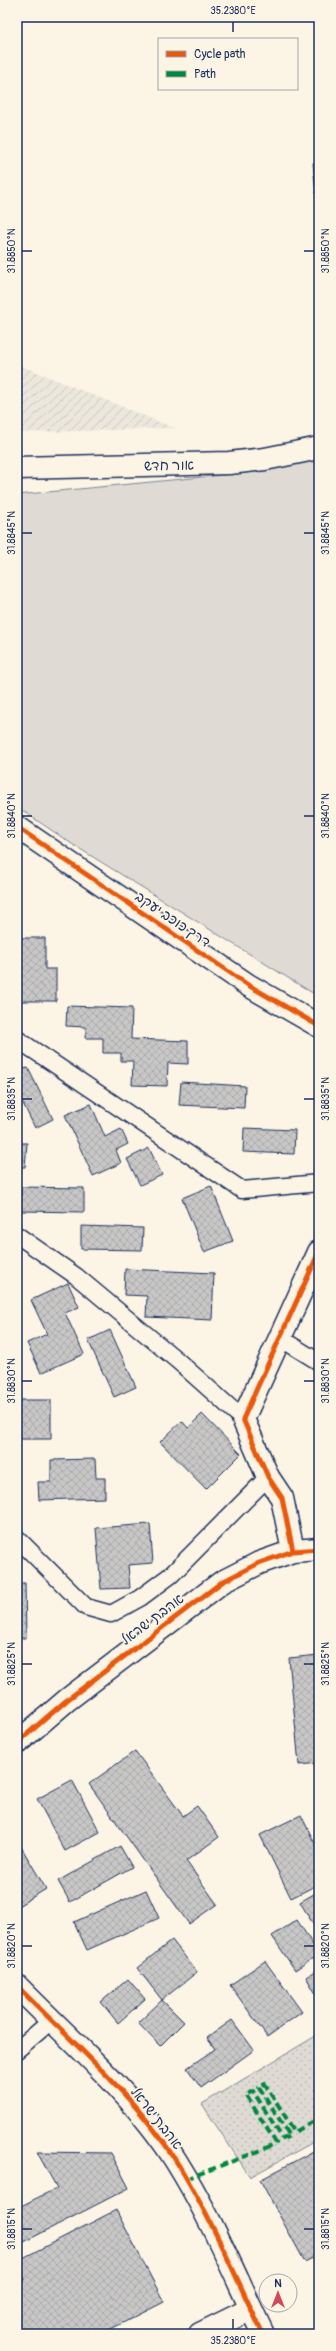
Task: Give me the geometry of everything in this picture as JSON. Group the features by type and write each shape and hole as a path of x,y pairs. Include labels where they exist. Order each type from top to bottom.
{"street":[{"name":"אור חדש","path":"17,468 229,463 265,459 319,448"},
{"name":"דרך כוכב יעקב","path":"19,833 248,985 319,1026"},
{"path":"293,1551 282,1498 268,1477 243,1419 319,1252"},
{"name":"אהבת ישראל","path":"17,1743 67,1700 222,1582 259,1563 293,1551 319,1548"},
{"name":"אהבת ישראל","path":"17,1986 127,2097 175,2160 200,2204 263,2334"},
{"path":"200,2334 251,2309"}],"lane":[{"path":"17,1039 242,1190 319,1183"},
{"path":"17,1235 76,1276 178,1361 243,1419"},
{"path":"280,1338 319,1362"},
{"path":"17,1538 86,1607 111,1614 140,1598 171,1574 268,1477"},
{"path":"17,2050 52,2021"}],"shaded area":[{"path":"17,364 174,428 17,433"},
{"path":"319,459 319,997 72,844 17,807 17,495 264,471"},
{"path":"319,2034 319,2139 250,2177 202,2104"}],"building":[{"path":"313,163 319,163 319,230"},
{"path":"17,938 45,938 45,969 56,969 56,1001 17,1001"},
{"path":"67,1006 132,1008 131,1039 188,1041 188,1064 168,1063 167,1086 132,1085 133,1061 121,1061 121,1053 103,1053 103,1038 85,1038 86,1027 66,1026"},
{"path":"28,1068 53,1119 35,1128 17,1091 17,1070"},
{"path":"181,1082 245,1086 244,1108 179,1105"},
{"path":"91,1104 105,1137 121,1129 128,1144 116,1150 121,1163 93,1176 65,1115"},
{"path":"244,1128 295,1130 294,1154 243,1152"},
{"path":"17,1143 27,1143 25,1167 17,1167"},
{"path":"149,1148 162,1175 140,1185 127,1159"},
{"path":"211,1186 233,1241 204,1252 182,1198"},
{"path":"21,1187 84,1188 84,1212 21,1211"},
{"path":"81,1226 143,1228 142,1250 81,1249"},
{"path":"125,1269 214,1273 212,1320 146,1317 147,1296 124,1295"},
{"path":"68,1283 79,1307 65,1313 84,1354 41,1373 27,1343 47,1334 31,1300"},
{"path":"110,1330 136,1387 114,1397 88,1340"},
{"path":"17,1400 51,1400 51,1439 17,1439"},
{"path":"202,1414 241,1454 206,1489 160,1442 182,1421 188,1428"},
{"path":"95,1459 96,1478 105,1478 105,1498 39,1500 38,1482 51,1482 51,1460"},
{"path":"150,1524 153,1563 128,1565 130,1588 101,1589 96,1528"},
{"path":"17,1583 25,1583 26,1638 17,1638"},
{"path":"319,1655 319,1763 299,1765 289,1658"},
{"path":"135,1751 183,1816 197,1806 219,1837 186,1861 217,1904 189,1924 89,1784"},
{"path":"72,1780 100,1832 65,1851 37,1799"},
{"path":"301,1815 319,1852 319,1884 291,1898 260,1835"},
{"path":"17,1840 46,1889 18,1906 17,1904"},
{"path":"120,1846 132,1867 70,1902 58,1881"},
{"path":"146,1890 159,1918 87,1950 74,1922"},
{"path":"319,1891 319,1934 300,1902"},
{"path":"297,1920 319,1954 295,1970 272,1936"},
{"path":"172,1940 197,1972 162,2000 137,1968"},
{"path":"265,1961 302,2012 267,2037 230,1985"},
{"path":"319,1969 319,1999 306,1977"},
{"path":"128,1979 145,1999 118,2023 101,2002"},
{"path":"162,2000 184,2022 160,2046 138,2023"},
{"path":"232,2020 254,2050 201,2088 187,2068 215,2049 207,2038"},
{"path":"319,2148 319,2254 305,2262 260,2180"},
{"path":"37,2152 111,2153 129,2188 20,2244 17,2239 17,2208 57,2188"},
{"path":"116,2210 164,2302 101,2334 17,2334 17,2283 25,2279 17,2261"}],"marked path":[{"path":"186,2179 276,2143 246,2095 253,2091 283,2139 290,2136 259,2087 265,2084 295,2132 319,2118"}],"cycle path":[{"path":"17,827 248,985 319,1026"},
{"path":"293,1551 282,1498 268,1477 243,1419 319,1252"},
{"path":"17,1743 67,1700 222,1582 259,1563 293,1551 319,1549"},
{"path":"17,1986 122,2092 160,2138 176,2161 200,2203 263,2334"}]}
